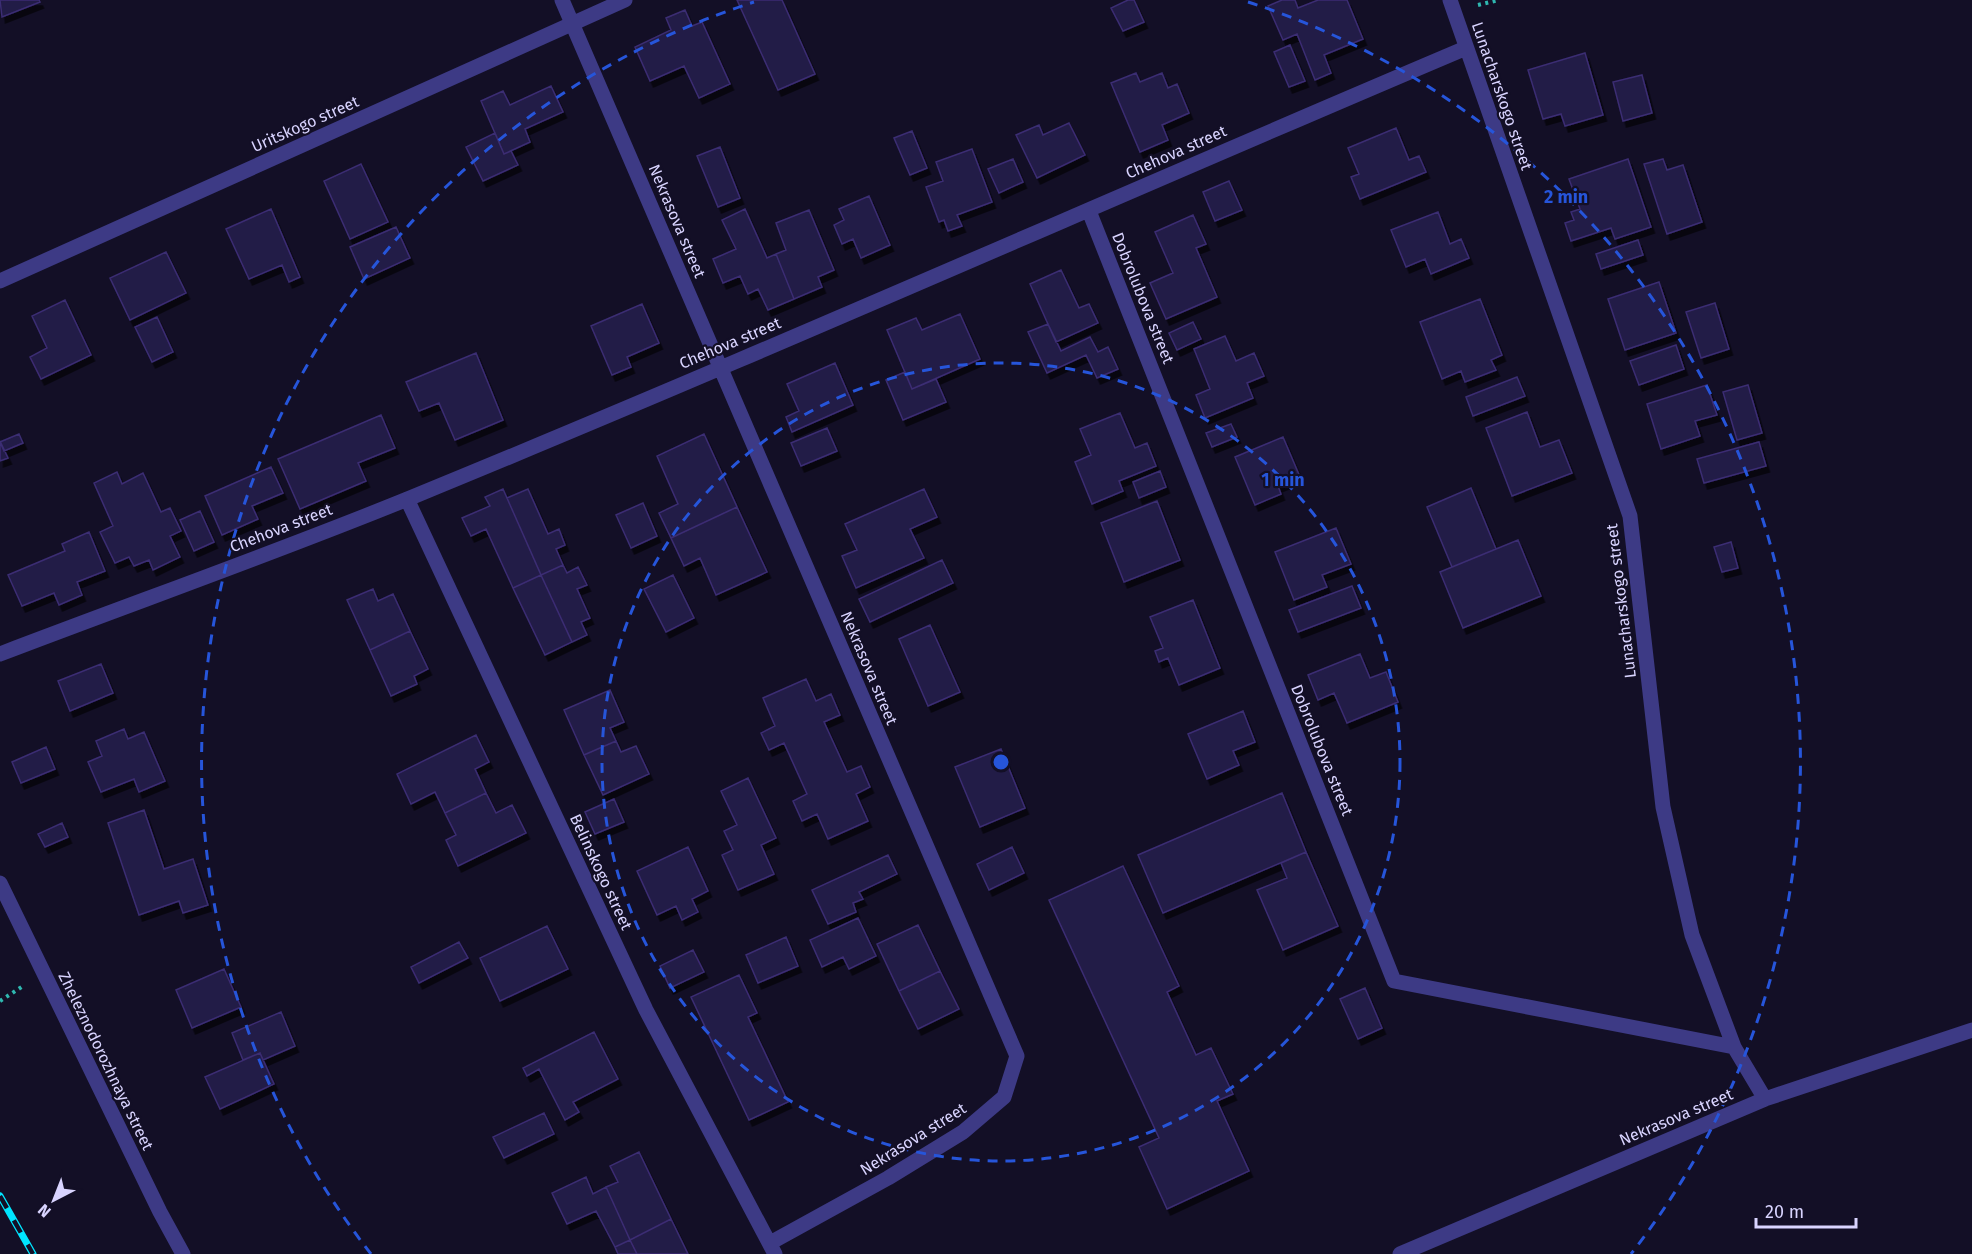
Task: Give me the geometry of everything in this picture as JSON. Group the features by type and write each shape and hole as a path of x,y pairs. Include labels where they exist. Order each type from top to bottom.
{"street":[{"name":"Nekrasova street","path":"562,0 1017,1056 1004,1097 963,1132 773,1249"},
{"name":"Uritskogo street","path":"0,281 625,0"},
{"name":"Lunacharskogo street","path":"1450,0 1630,516 1664,807 1692,935 1734,1047 1765,1099"},
{"name":"Chehova street","path":"0,654 407,499 1089,211 1466,48"},
{"name":"Dobrolubova street","path":"1089,211 1394,981 1734,1047"},
{"name":"Belinskogo street","path":"407,499 646,1010 773,1249"},
{"name":"Zheleznodorozhnaya street","path":"0,883 160,1212 183,1254"},
{"name":"Nekrasova street","path":"1400,1254 1765,1099 1972,1030"}],"building":[{"path":"0,0 39,0 40,2 2,17"},
{"path":"737,0 782,0 815,74 778,90"},
{"path":"1128,0 1134,0 1144,22 1123,31 1111,8"},
{"path":"1282,0 1295,0 1298,8 1318,0 1347,0 1363,39 1324,55 1331,73 1315,80 1297,34 1283,40 1268,6"},
{"path":"685,10 692,26 702,22 730,84 699,98 684,66 650,81 635,47 671,30 666,18"},
{"path":"1290,45 1305,81 1289,87 1274,52"},
{"path":"1585,53 1603,115 1565,126 1561,114 1543,119 1528,70"},
{"path":"1136,73 1140,82 1162,73 1168,88 1177,84 1189,113 1162,125 1168,140 1140,152 1111,83"},
{"path":"1642,75 1652,113 1623,121 1613,82"},
{"path":"551,86 563,112 525,129 530,142 504,154 481,101 503,91 510,105"},
{"path":"1069,123 1085,155 1037,178 1016,135 1039,125 1043,135"},
{"path":"1396,128 1409,160 1419,156 1426,172 1360,199 1351,177 1359,174 1348,148"},
{"path":"912,131 927,168 910,175 894,138"},
{"path":"495,133 504,154 511,151 518,165 483,181 466,147"},
{"path":"720,147 740,198 718,207 697,156"},
{"path":"972,149 992,202 957,215 962,226 948,231 944,220 939,222 926,187 943,181 936,162"},
{"path":"1013,159 1023,182 999,193 988,169"},
{"path":"1628,159 1651,227 1615,239 1611,228 1571,241 1565,223 1574,220 1571,212 1580,209 1569,179"},
{"path":"1663,159 1667,170 1683,165 1702,222 1667,234 1644,164"},
{"path":"361,164 388,222 350,239 324,181"},
{"path":"1229,181 1242,210 1215,221 1203,192"},
{"path":"869,196 890,245 861,258 853,239 842,244 834,225 844,220 839,209"},
{"path":"271,209 300,277 289,282 282,265 249,279 226,229"},
{"path":"745,209 767,258 776,254 794,299 768,310 758,289 748,294 740,276 723,283 713,259 736,249 722,220"},
{"path":"809,210 834,270 818,277 822,287 794,299 776,254 786,250 776,223"},
{"path":"1438,212 1450,244 1461,239 1469,258 1431,274 1425,259 1406,267 1391,230"},
{"path":"1193,215 1206,244 1196,248 1217,297 1166,319 1150,283 1173,273 1155,232"},
{"path":"396,227 410,258 364,279 350,247"},
{"path":"1638,240 1643,255 1601,269 1596,254"},
{"path":"166,252 186,293 130,320 110,278"},
{"path":"1061,270 1079,308 1089,304 1098,323 1056,342 1030,284"},
{"path":"1659,282 1676,333 1625,350 1608,299"},
{"path":"1480,299 1502,355 1491,360 1496,370 1465,382 1461,371 1442,379 1420,322"},
{"path":"65,300 91,355 41,379 30,357 47,348 32,316"},
{"path":"1715,303 1729,349 1701,358 1686,312"},
{"path":"642,304 659,343 627,357 631,367 612,375 591,326"},
{"path":"960,314 980,359 912,389 887,330 916,318 922,330"},
{"path":"157,317 173,352 152,362 135,327"},
{"path":"1193,322 1201,339 1177,350 1169,333"},
{"path":"1048,324 1061,351 1090,337 1098,352 1108,347 1118,369 1097,378 1086,355 1047,373 1028,332"},
{"path":"1225,336 1236,361 1254,353 1264,376 1247,383 1253,398 1205,418 1196,395 1210,389 1194,349"},
{"path":"1676,345 1684,369 1639,385 1630,361"},
{"path":"476,353 503,420 455,440 439,403 419,411 406,382"},
{"path":"835,363 853,405 792,432 786,417 799,411 787,384"},
{"path":"905,372 912,389 936,379 946,402 903,420 886,380"},
{"path":"1517,377 1525,396 1473,416 1466,397"},
{"path":"1707,385 1717,415 1695,421 1700,436 1661,449 1647,404"},
{"path":"1748,385 1762,433 1737,440 1723,392"},
{"path":"1527,412 1540,447 1559,440 1572,473 1512,496 1486,428"},
{"path":"1120,413 1135,448 1147,443 1156,466 1119,481 1123,491 1092,504 1075,462 1091,455 1080,429"},
{"path":"381,415 395,448 358,463 366,481 300,509 278,459"},
{"path":"1231,424 1237,437 1212,447 1206,433"},
{"path":"827,428 837,451 801,466 791,443"},
{"path":"19,434 23,443 4,451 0,442"},
{"path":"704,434 737,507 671,538 659,513 678,504 657,456"},
{"path":"1283,437 1300,477 1278,486 1281,494 1255,505 1235,457"},
{"path":"0,441 8,458 0,461"},
{"path":"1759,442 1766,466 1704,483 1697,459"},
{"path":"271,467 283,493 252,506 258,519 222,535 205,496"},
{"path":"1160,471 1166,487 1139,498 1133,482"},
{"path":"117,472 122,484 143,473 161,512 170,508 181,531 170,536 180,557 153,570 149,560 134,566 129,557 115,563 100,532 113,526 94,483"},
{"path":"1471,488 1496,549 1452,567 1427,507"},
{"path":"503,489 541,575 513,588 486,529 471,536 462,518 490,506 485,497"},
{"path":"528,489 548,534 559,529 565,545 556,549 563,565 541,575 507,498"},
{"path":"924,489 937,517 910,529 924,558 856,588 842,556 857,550 845,524"},
{"path":"1157,501 1180,560 1124,582 1101,523"},
{"path":"643,503 657,536 631,548 616,515"},
{"path":"737,507 767,572 716,595 700,558 684,566 671,538"},
{"path":"200,511 214,542 194,551 180,520"},
{"path":"1336,528 1351,564 1322,575 1327,587 1294,600 1275,552"},
{"path":"89,532 105,571 77,582 82,595 59,605 54,593 22,606 8,575 65,551 62,544"},
{"path":"1518,540 1541,596 1463,628 1440,572"},
{"path":"1731,542 1738,568 1722,572 1714,547"},
{"path":"942,560 953,583 870,622 859,599"},
{"path":"563,565 567,573 578,567 587,585 577,589 590,618 581,622 587,635 572,642 541,575"},
{"path":"541,575 572,642 545,655 513,588"},
{"path":"673,575 694,618 666,632 644,589"},
{"path":"1352,586 1361,608 1298,632 1289,610"},
{"path":"373,589 378,601 393,594 410,631 370,650 347,600"},
{"path":"1193,600 1220,668 1179,685 1168,658 1159,662 1155,651 1163,648 1150,617"},
{"path":"930,625 960,692 928,706 899,639"},
{"path":"410,631 428,669 414,676 417,684 391,696 370,650"},
{"path":"1360,654 1370,678 1386,672 1398,702 1347,723 1334,693 1318,700 1308,675"},
{"path":"101,664 113,693 70,711 58,681"},
{"path":"806,679 816,701 831,694 840,715 824,722 847,772 861,766 870,787 856,794 868,821 828,839 817,814 802,821 793,801 807,794 784,743 769,750 761,733 775,726 763,698"},
{"path":"610,690 624,722 610,728 616,741 584,755 564,710"},
{"path":"1243,711 1255,742 1233,751 1239,765 1207,779 1188,734"},
{"path":"124,729 128,739 144,732 165,781 139,792 134,779 101,792 88,762 102,756 96,741"},
{"path":"476,735 489,762 475,769 486,793 445,813 435,792 411,804 397,774"},
{"path":"616,741 621,752 636,746 649,774 603,795 584,755"},
{"path":"46,747 55,769 21,783 12,762"},
{"path":"1001,749 1025,808 980,827 955,767"},
{"path":"748,778 776,838 761,845 774,874 738,890 722,855 733,850 724,831 737,825 721,791"},
{"path":"486,793 496,813 512,805 526,833 458,866 446,840 456,835 445,813"},
{"path":"1282,793 1306,852 1163,913 1138,855"},
{"path":"614,799 624,822 595,834 585,812"},
{"path":"144,810 164,869 193,859 208,905 183,913 179,901 139,915 108,823"},
{"path":"62,823 68,837 45,847 38,834"},
{"path":"688,847 708,891 692,899 698,912 682,920 676,906 657,915 637,871"},
{"path":"1012,847 1024,873 989,890 977,864"},
{"path":"1306,852 1338,926 1283,950 1257,890 1287,878 1281,863"},
{"path":"888,855 897,874 859,892 863,899 853,903 856,912 828,924 812,890"},
{"path":"1123,866 1179,986 1167,992 1196,1055 1211,1048 1233,1094 1217,1101 1249,1171 1167,1209 1139,1147 1159,1138 1049,900"},
{"path":"858,918 876,956 849,969 843,957 822,967 810,940"},
{"path":"918,925 940,971 899,991 877,944"},
{"path":"547,926 568,969 500,1001 480,958"},
{"path":"786,937 798,966 758,983 746,955"},
{"path":"459,942 468,958 419,983 411,967"},
{"path":"693,950 704,972 670,988 660,966"},
{"path":"224,969 241,1007 192,1028 176,990"},
{"path":"940,971 959,1009 918,1029 899,991"},
{"path":"739,975 757,1013 748,1017 788,1102 749,1120 691,997"},
{"path":"1365,988 1382,1028 1358,1039 1340,999"},
{"path":"281,1012 295,1046 263,1060 260,1053 243,1060 232,1033"},
{"path":"594,1032 618,1079 573,1102 579,1112 565,1120 539,1069 527,1076 523,1068"},
{"path":"260,1053 274,1084 220,1109 205,1077"},
{"path":"544,1113 554,1134 504,1158 493,1137"},
{"path":"639,1152 671,1219 630,1240 606,1187 618,1182 610,1166"},
{"path":"586,1177 593,1194 606,1187 630,1240 615,1247 596,1211 567,1224 552,1193"},
{"path":"671,1219 688,1254 637,1254 630,1240"},
{"path":"630,1240 637,1254 618,1254 615,1247"}],"railway":[{"path":"0,1196 33,1254"}]}
